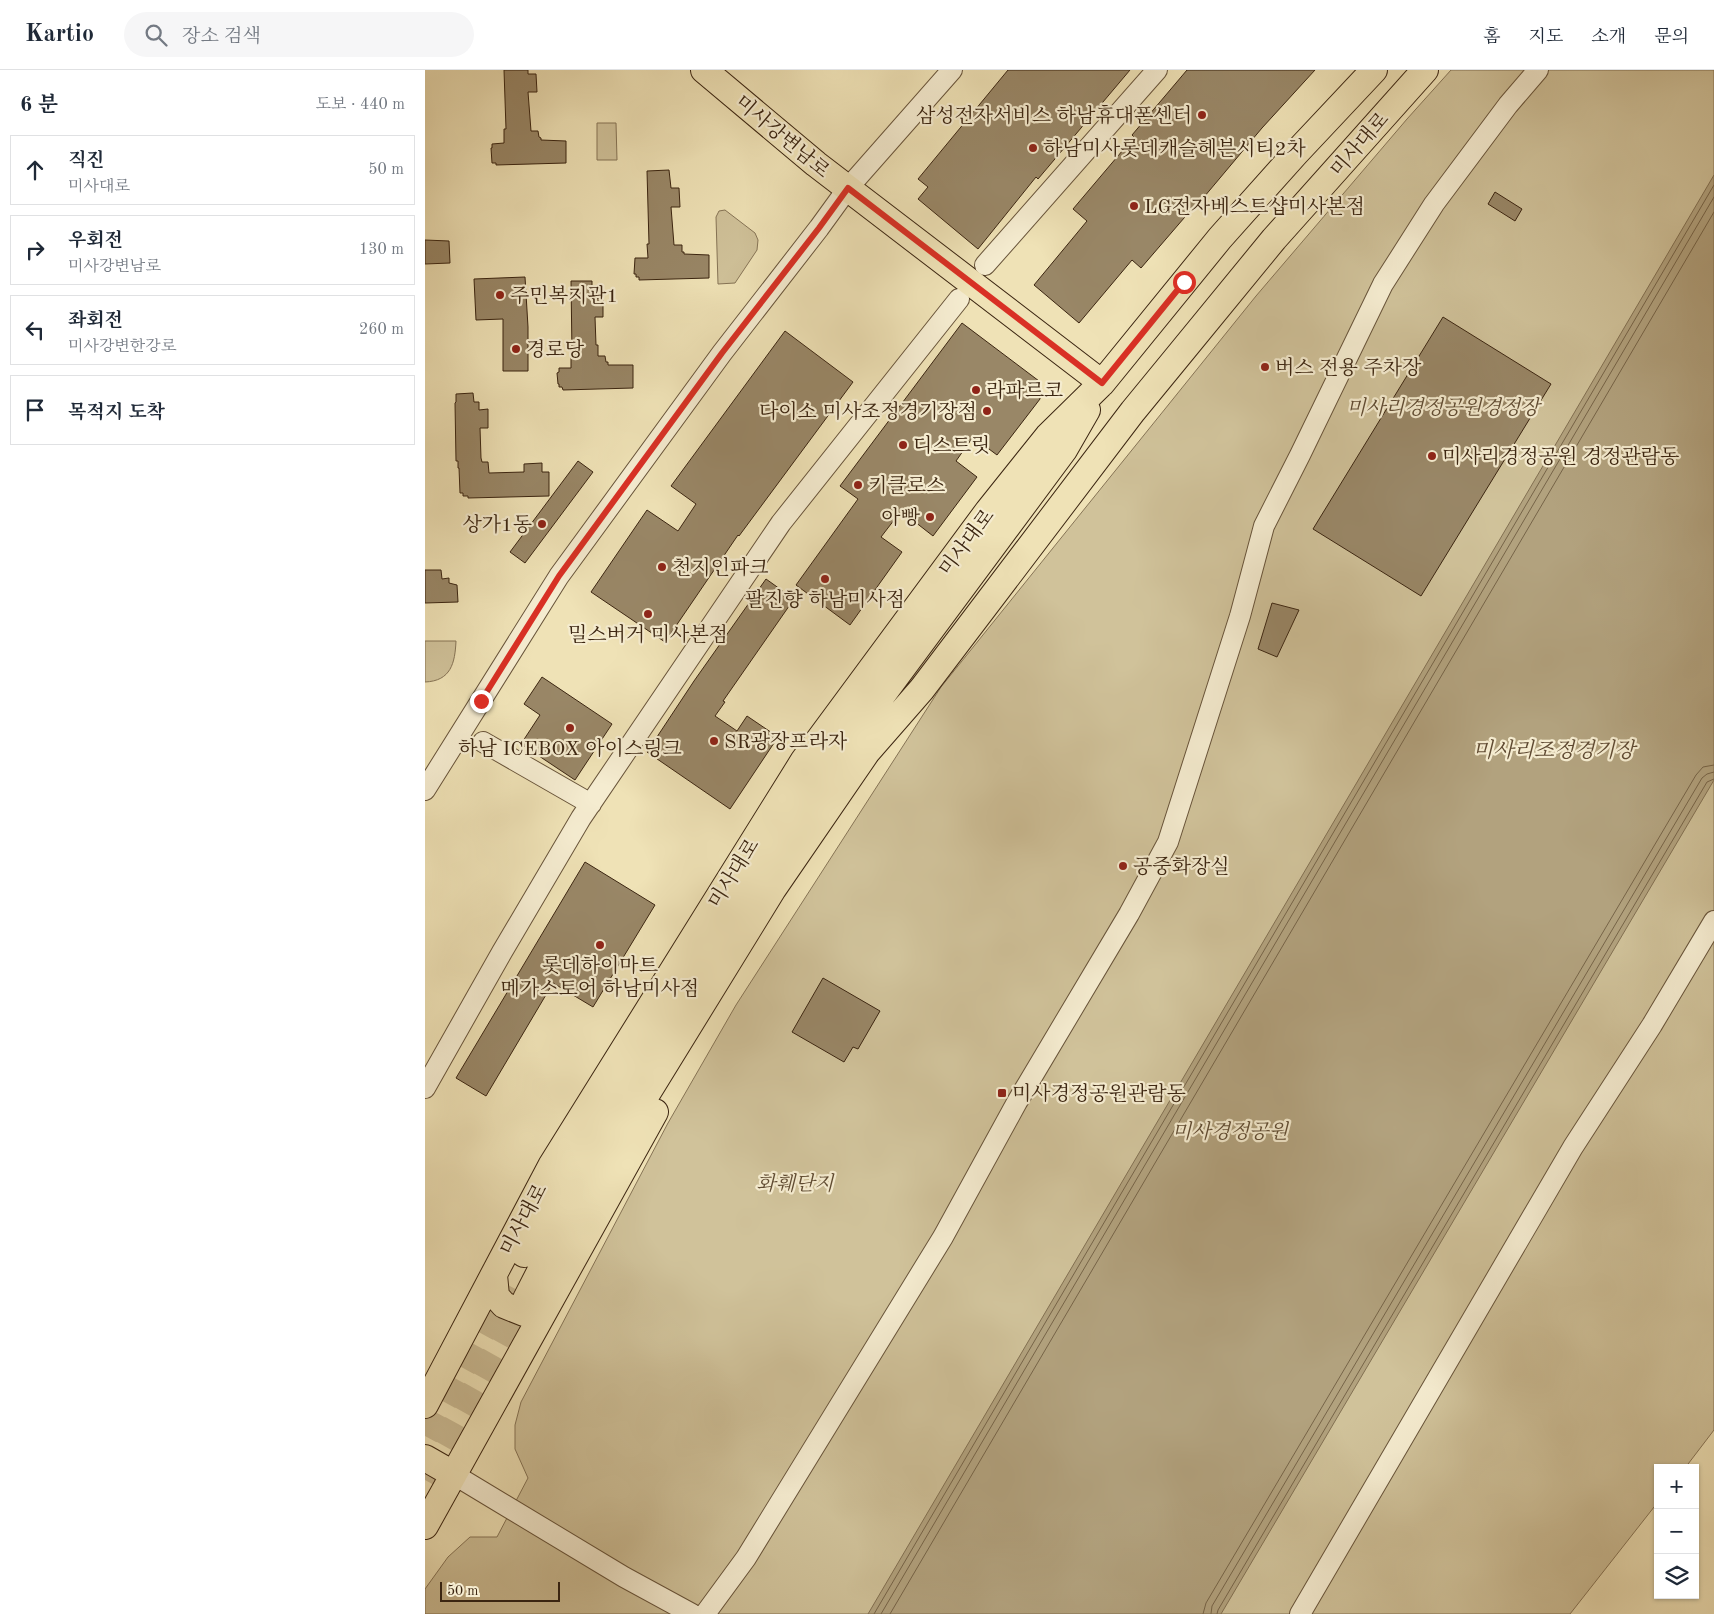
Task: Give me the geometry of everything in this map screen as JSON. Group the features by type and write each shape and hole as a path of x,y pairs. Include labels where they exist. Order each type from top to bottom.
{"main road":[{"name":"미사강변남로","path":"704,70 848,188 1102,383"},
{"name":"미사대로","path":"509,1286 551,1166 804,760 989,511 1048,436 1102,383 1220,238 1374,70"},
{"name":"미사대로","path":"425,1405 509,1286 553,1248 773,889 867,752 922,689 1139,404 1274,240 1425,70"},
{"name":"미사대로","path":"425,1526 671,1084 804,871 898,732 922,689"},
{"path":"509,1286 496,1296 504,1305 524,1312 537,1309 554,1296"},
{"path":"425,1458 453,1474"}],"street":[{"path":"425,790 559,576 722,353 848,188 952,70"},
{"path":"985,265 1157,70"},
{"path":"705,1614 747,1558 943,1237 1017,1102 1129,914 1169,842 1240,616 1264,526 1383,284 1434,204 1507,105 1538,70"},
{"path":"425,1088 502,952 591,804 781,523 959,299"},
{"path":"483,742 591,804"},
{"path":"1300,1614 1573,1147 1652,1025 1714,921"},
{"path":"453,1474 624,1577 692,1614"}],"green space":[{"name":"미사경정공원","path":"1451,70 1714,70 1714,1430 1688,1464 1654,1464 1654,1507 1570,1614 425,1614 425,1589 448,1557 470,1537 497,1537 528,1478 515,1449 515,1425 521,1402 668,1123 736,1005 941,687 1256,296"},
{"path":"597,123 616,123 617,160 597,160"},
{"path":"725,210 755,233 758,240 757,250 735,283 718,284 716,217 719,211"},
{"path":"425,641 456,641 453,663 450,669 441,678 425,682"}],"water":[{"name":"미사리조정경기장","path":"1714,175 1714,780 1221,1614 868,1614"}],"building":[{"path":"504,70 528,70 528,74 536,74 537,92 528,92 531,131 538,131 541,140 566,141 566,163 496,165 496,163 492,163 492,144 504,143 504,129 506,129"},
{"path":"1008,70 1130,70 1038,179 1036,177 978,249 918,199 928,187 918,179"},
{"path":"1187,70 1315,70 1262,128 1141,268 1132,260 1079,323 1034,285 1087,221 1073,209 1134,137 1132,135"},
{"path":"669,170 671,188 679,188 680,207 671,207 674,245 682,245 682,252 684,254 709,255 709,278 639,280 639,277 636,277 636,274 634,274 635,258 648,258 647,171"},
{"path":"1495,192 1522,209 1515,221 1488,204"},
{"path":"425,240 449,241 450,263 425,264"},
{"path":"525,277 528,371 503,371 503,319 476,320 474,279"},
{"path":"571,281 592,281 592,291 594,291 595,299 603,298 603,317 595,317 598,356 605,356 608,365 633,365 633,388 563,390 562,387 559,387 557,373 559,368 571,368"},
{"name":"미사리경정공원 경정관람동","path":"1443,317 1551,384 1421,596 1313,529"},
{"path":"962,323 1039,381 1040,399 997,455 973,437 956,461 977,477 933,536 901,511 881,537 902,552 850,625 796,585 858,499 840,486"},
{"path":"785,331 853,382 738,535 665,642 591,592 647,510 678,531 696,504 671,486"},
{"path":"473,393 474,402 479,402 479,410 488,409 488,428 480,428 481,458 482,462 488,462 489,473 524,472 524,464 542,463 542,472 549,472 549,496 468,498 468,496 463,496 463,493 460,493 459,468 458,461 456,461 456,394"},
{"name":"상가1동","path":"578,461 593,472 525,563 510,552"},
{"path":"425,570 441,570 442,579 449,578 449,583 457,585 458,602 425,603"},
{"name":"SR광장프라자","path":"766,579 794,599 723,701 725,702 715,716 737,731 747,716 778,737 730,809 647,752 694,681"},
{"path":"1272,603 1299,610 1277,657 1258,649"},
{"name":"하남 ICEBOX 아이스링크","path":"542,677 612,724 575,780 521,744 540,715 524,704"},
{"path":"585,862 655,905 593,1007 553,983 486,1096 456,1078"},
{"path":"823,978 880,1011 858,1049 853,1047 844,1062 792,1032"}],"tunnel":[{"path":"425,1436 508,1285"},
{"path":"425,1480 526,1299"}],"place":[{"name":"삼성전자서비스 하남휴대폰센터","path":"1202,115"},
{"name":"하남미사롯데캐슬헤븐시티2차","path":"1033,148"},
{"name":"LG전자베스트샵미사본점","path":"1134,206"},
{"name":"주민복지관1","path":"500,295"},
{"name":"경로당","path":"516,349"},
{"name":"버스 전용 주차장","path":"1265,367"},
{"name":"라파르코","path":"976,390"},
{"name":"다이소 미사조정경기장점","path":"987,411"},
{"name":"디스트릿","path":"903,445"},
{"name":"미사리경정공원 경정관람동","path":"1432,456"},
{"name":"키클로스","path":"858,485"},
{"name":"아빵","path":"930,517"},
{"name":"상가1동","path":"542,524"},
{"name":"천지인파크","path":"662,567"},
{"name":"팔진향 하남미사점","path":"825,579"},
{"name":"밀스버거 미사본점","path":"648,614"},
{"name":"하남 ICEBOX 아이스링크","path":"570,728"},
{"name":"SR광장프라자","path":"714,741"},
{"name":"공중화장실","path":"1123,866"},
{"name":"롯데하이마트 메가스토어 하남미사점","path":"600,945"},
{"name":"미사경정공원관람동","path":"1002,1093"}],"route":[{"path":"481,701 539,605 559,576 722,353 848,188 1102,383 1184,282"}],"park label":[{"name":"미사리경정공원경정장","path":"1443,407"},
{"name":"화훼단지","path":"795,1183"}]}
